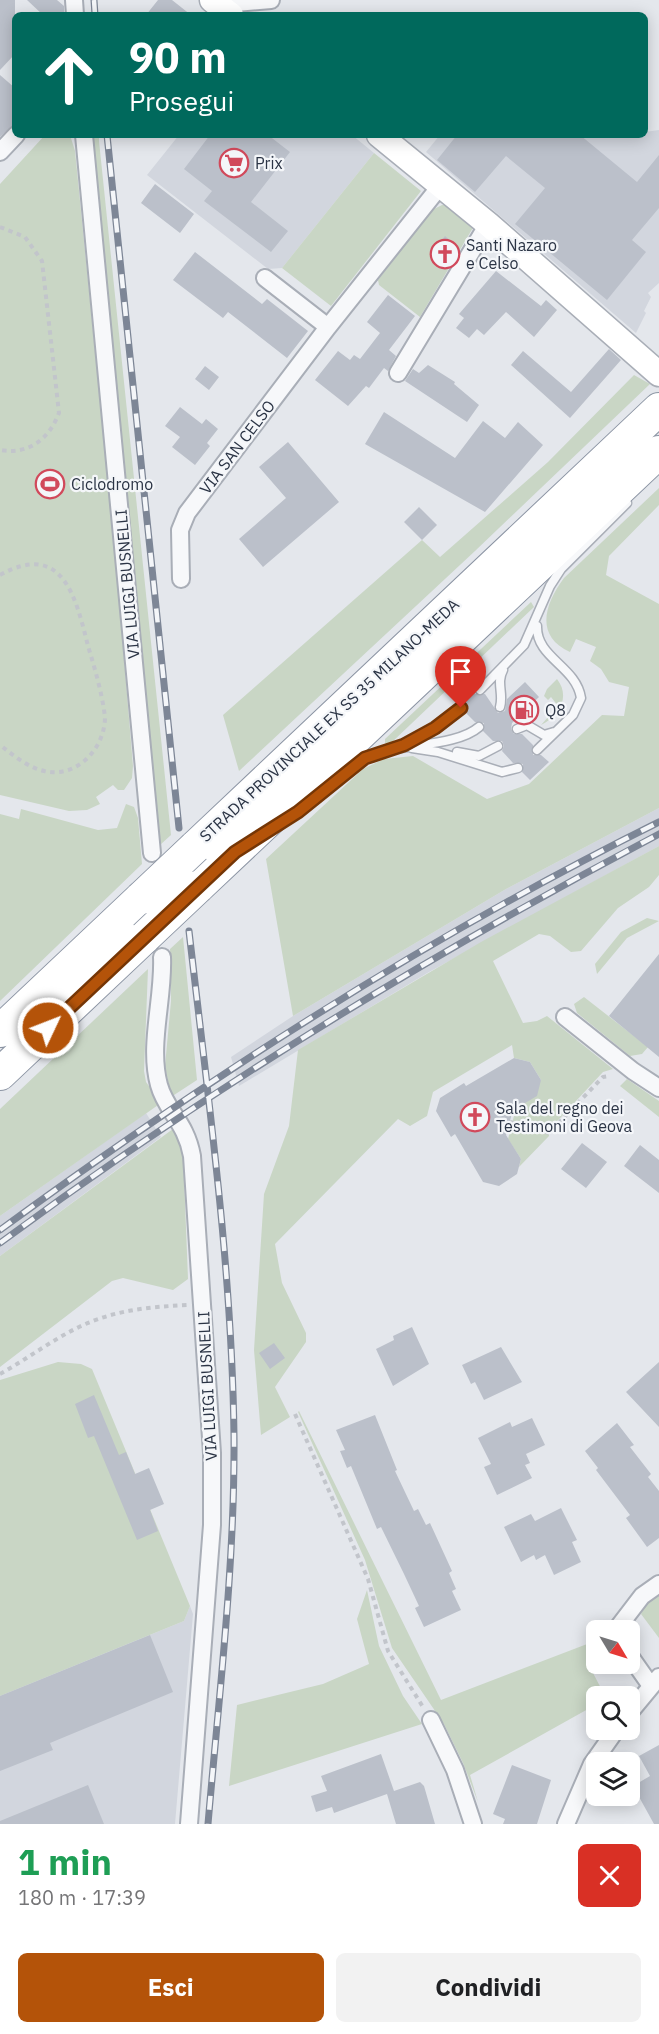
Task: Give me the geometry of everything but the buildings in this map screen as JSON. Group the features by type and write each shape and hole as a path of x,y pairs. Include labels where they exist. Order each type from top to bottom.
{"highway":[{"name":"STRADA PROVINCIALE EX SS 35 MILANO-MEDA","path":"0,1031 659,409"},
{"name":"STRADA PROVINCIALE EX SS 35 MILANO-MEDA","path":"0,1074 153,947 198,887 659,452"}],"street":[{"path":"229,6 271,0"},
{"path":"0,152 13,138"},
{"name":"VIA LUIGI BUSNELLI","path":"84,138 152,853"},
{"path":"383,138 488,224 659,374"},
{"name":"VIA SAN CELSO","path":"181,579 180,530 187,513 328,327 441,185"},
{"path":"398,373 488,224"},
{"path":"265,278 328,327"},
{"name":"VIA LUIGI BUSNELLI","path":"153,947 157,1072 163,1094 189,1140 203,1305 212,1453 212,1525 189,1824"},
{"path":"565,1017 624,1064 659,1088"},
{"path":"623,1620 642,1596 659,1584"},
{"path":"640,1666 655,1682 640,1700"},
{"path":"431,1720 455,1770 473,1824"},
{"path":"566,1824 592,1764 609,1740"}],"lane":[{"path":"644,482 659,459"},
{"path":"480,690 509,662 530,636 555,577 633,495"},
{"path":"537,750 578,709 580,691 570,673 540,645 537,634 538,616"},
{"path":"500,707 500,677 509,662"},
{"path":"391,750 435,728 461,708"},
{"path":"517,729 527,725 544,735 561,727"},
{"path":"298,812 349,768 365,758 391,750 461,738 479,727"},
{"path":"391,750 419,746 479,756 498,746"},
{"path":"391,750 407,748 438,752 502,772 518,768"},
{"path":"235,852 282,822"}],"path":[{"path":"0,227 25,237 42,261 59,413 54,425 36,444 15,451 0,450"},
{"path":"0,575 20,565 31,564 49,568 65,579 76,600 105,717 105,730 93,753 70,770 46,772 35,768 0,745"},
{"path":"510,1122 549,1133 603,1077 613,1075 624,1064"},
{"path":"0,1374 60,1337 99,1318 135,1309 203,1305"},
{"path":"295,1414 368,1579 388,1651 431,1720"}],"shaded area":[{"path":"659,130 659,283 648,293 651,297 636,333 426,152 438,138 648,138 648,132"},
{"path":"177,138 356,138 374,153 282,268 268,269 147,175"},
{"path":"659,808 659,846 429,972 239,1086 231,1057 293,1016 506,889"},
{"path":"146,1113 161,1137 0,1256 0,1216"},
{"path":"190,1606 193,1614 175,1824 0,1824 0,1696 184,1621"}],"green space":[{"name":"Ciclodromo","path":"42,138 71,138 75,151 115,551 133,766 132,778 124,790 118,790 113,785 96,797 100,804 87,810 69,811 0,795 0,184"},
{"path":"92,138 99,138 171,835 160,845"},
{"path":"374,153 421,191 331,306 282,268"},
{"path":"442,205 449,205 474,226 420,317 379,285 378,280 432,210"},
{"path":"634,375 650,384 239,771 223,715 422,540 440,557 548,462"},
{"path":"659,488 659,505 609,556 606,575 659,604 659,808 506,889 293,1016 266,859 363,769 384,759 413,756 487,799 529,784 602,715 624,716 629,687 609,682 601,669 590,661 596,647 576,639 570,652 559,645 547,629 546,619 552,599 564,578"},
{"path":"531,602 534,607 390,744 385,743 385,739"},
{"path":"557,679 563,693 561,705 553,717 541,725 558,706 551,697 548,700 544,696 547,689"},
{"path":"126,804 134,807 138,818 142,864 0,1001 0,814 19,819 21,809 98,830 117,828"},
{"path":"659,846 659,875 649,887 618,908 581,951 571,952 550,936 539,934 493,961 523,1023 537,1021 547,1016 613,1069 603,1072 549,1130 549,1136 519,1167 521,1159 508,1139 516,1108 541,1080 530,1062 514,1058 512,1045 433,1092 427,1116 410,1126 398,1119 275,1244 282,1283 306,1333 306,1342 275,1387 290,1417 261,1435 254,1350 264,1194 289,1126 298,1050 481,942"},
{"path":"647,918 659,921 627,938 597,974 595,964 621,932"},
{"path":"183,937 197,1080 171,1097 165,1066 171,1001 170,949"},
{"path":"148,969 144,1071 146,1082 161,1103 0,1216 0,1109"},
{"path":"584,997 648,1047 642,1054 630,1056 577,1013 574,1004"},
{"path":"627,1079 659,1101 659,1117 620,1086"},
{"path":"177,1126 183,1151 188,1279 173,1290 123,1278 112,1281 0,1367 0,1256"},
{"path":"58,1362 81,1364 92,1369 190,1606 184,1621 0,1696 0,1380"},
{"path":"298,1412 441,1700 586,1644 586,1674 594,1674 600,1686 586,1686 586,1710 470,1775 478,1802 463,1763 444,1724 392,1648 365,1560"},
{"path":"367,1590 379,1646 403,1696 422,1724 229,1786 237,1705 323,1684 369,1664 357,1619"},
{"path":"659,1594 659,1638 641,1614 648,1600"}],"railway":[{"path":"94,0 95,12"},
{"path":"107,138 179,828"},
{"path":"0,1230 159,1118 321,1012 488,913 659,822"},
{"path":"0,1243 159,1131 322,1026 488,927 659,834"},
{"path":"189,931 224,1246 234,1436 229,1581 208,1824"}],"place":[{"name":"Prix","path":"234,163"},
{"name":"Santi Nazaro e Celso","path":"445,254"},
{"name":"Ciclodromo","path":"50,484"},
{"name":"Q8","path":"524,710"},
{"name":"Sala del regno dei Testimoni di Geova","path":"475,1117"}],"route":[{"path":"48,1028 235,852 298,812 349,768 371,755 404,745 446,721 461,708"}]}
